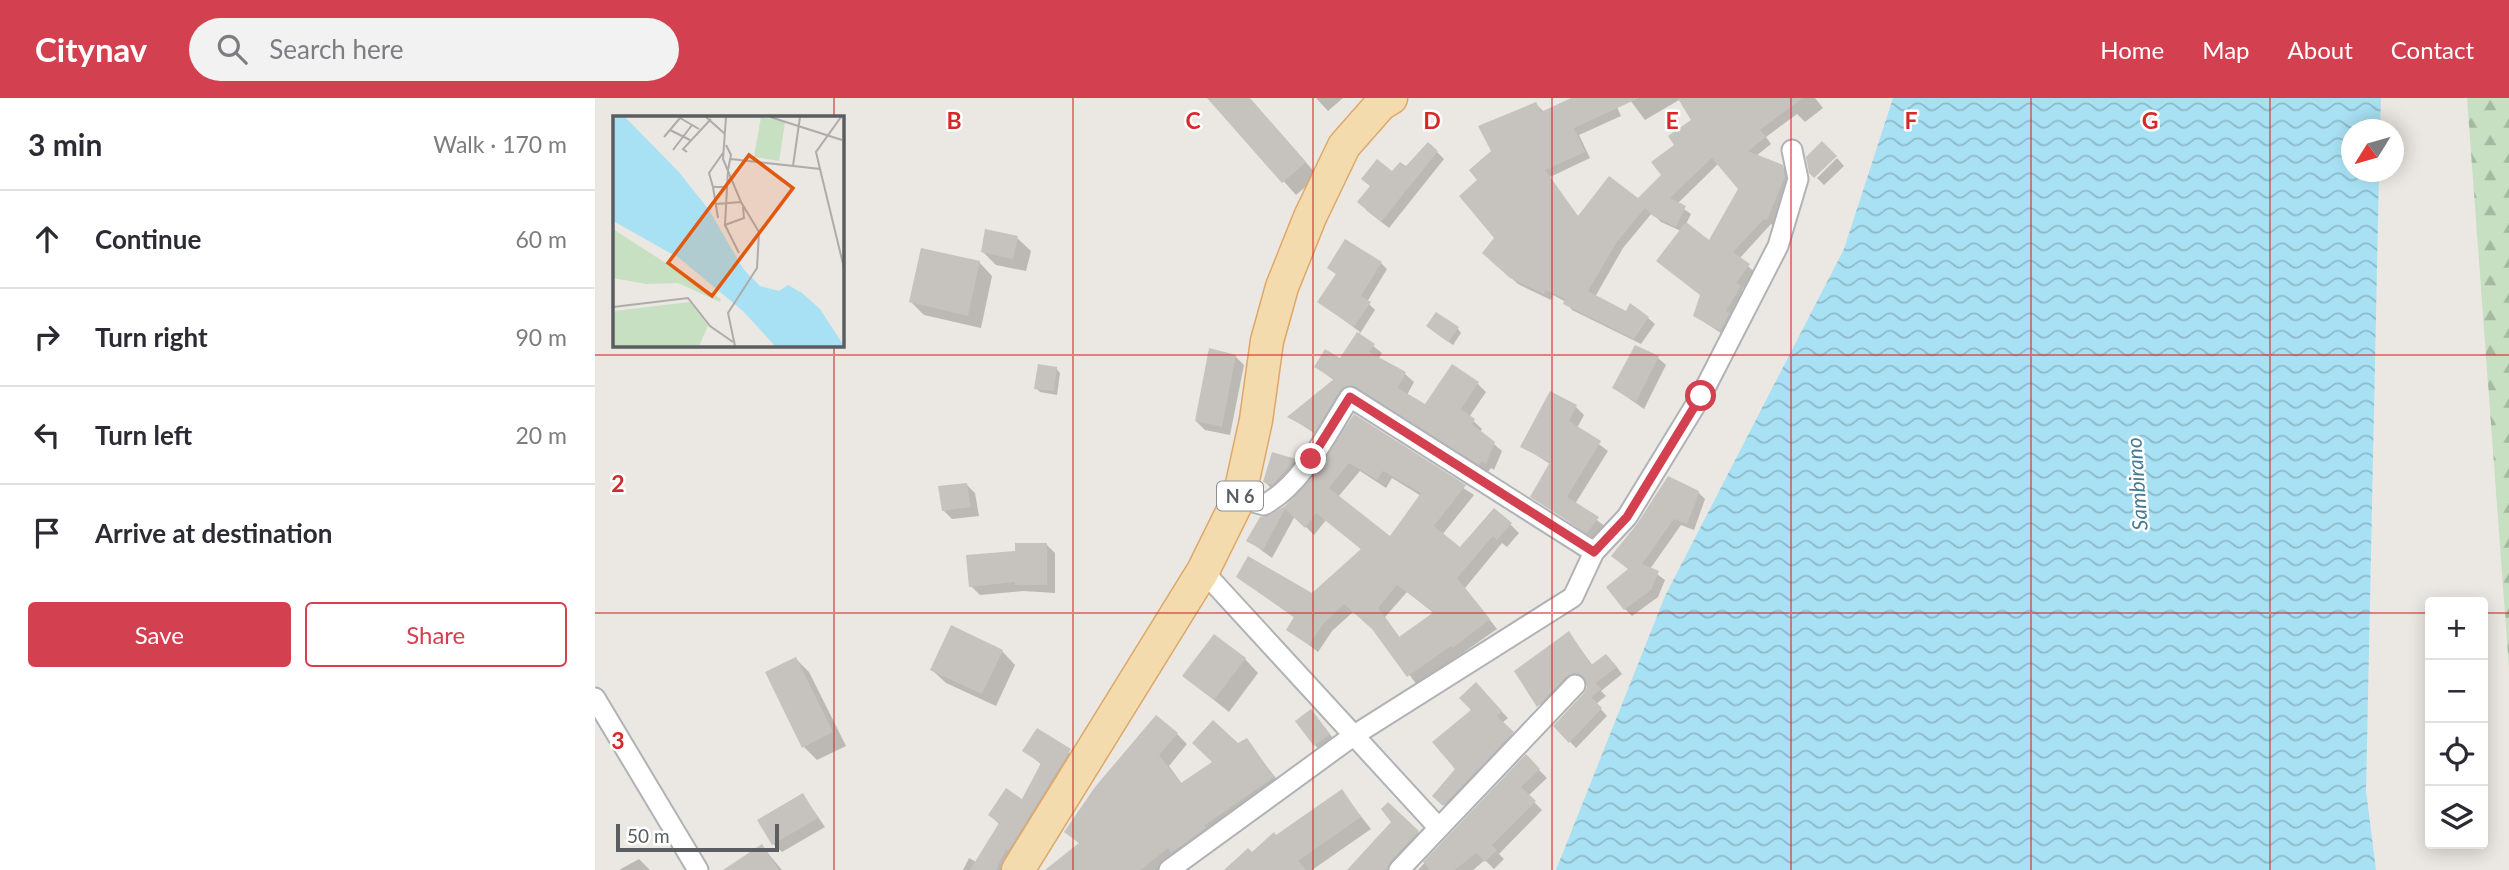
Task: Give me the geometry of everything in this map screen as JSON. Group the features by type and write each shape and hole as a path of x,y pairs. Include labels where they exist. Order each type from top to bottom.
{"main road":[{"name":"N 6","path":"1018,870 1203,571 1239,498 1256,420 1267,341 1282,287 1310,217 1344,146 1381,104 1391,98"}],"street":[{"path":"1169,870 1353,736 1573,597 1594,552 1627,517 1701,396 1778,246 1798,179 1792,150"},
{"path":"1239,498 1264,505 1276,499 1311,459 1350,397 1594,552"},
{"path":"1203,571 1438,827"},
{"path":"1399,870 1575,685"},
{"path":"595,698 698,870"}],"green space":[{"path":"2467,98 2509,98 2509,668"}],"water":[{"name":"Sambirano","path":"1893,98 2381,98 2380,119 2341,119 2341,182 2379,182 2366,791 2376,870 1556,870 1665,596 1844,249"}],"building":[{"path":"1207,98 1250,98 1306,162 1282,183"},
{"path":"1571,98 1639,98 1574,128 1585,152 1545,170 1578,216 1609,176 1638,198 1661,175 1651,162 1674,145 1668,136 1691,120 1678,98 1803,98 1760,130 1766,137 1748,151 1783,165 1785,177 1767,220 1764,219 1733,252 1750,264 1736,283 1741,286 1726,311 1730,313 1720,331 1693,316 1700,295 1656,261 1686,222 1709,240 1738,189 1712,158 1670,198 1686,206 1676,227 1653,216 1645,208 1617,242 1588,291 1626,311 1630,303 1649,317 1634,339 1563,304 1565,299 1546,290 1544,294 1510,278 1482,253 1494,238 1459,196 1477,180 1469,170 1491,151 1478,126 1536,102 1541,112"},
{"path":"1822,141 1837,156 1814,178 1809,173 1806,157"},
{"path":"1428,142 1438,151 1381,222 1357,202 1370,186 1361,179 1377,159 1392,171 1400,162 1406,166"},
{"path":"985,229 1018,236 1013,259 981,252"},
{"path":"1345,239 1382,262 1361,296 1371,302 1354,327 1317,302 1336,274 1327,268"},
{"path":"921,248 980,261 968,316 909,302"},
{"path":"1436,312 1459,327 1448,342 1426,326"},
{"path":"1357,332 1375,344 1369,352 1406,372 1398,388 1425,404 1452,364 1479,382 1461,409 1475,419 1472,424 1495,442 1486,464 1482,461 1479,465 1351,385 1340,391 1315,432 1287,417 1334,379 1314,367 1325,349 1340,358"},
{"path":"1635,345 1659,356 1636,402 1612,388"},
{"path":"1209,348 1236,355 1222,427 1195,421"},
{"path":"1038,364 1057,367 1054,391 1034,389"},
{"path":"1550,391 1577,405 1569,421 1601,441 1567,497 1599,517 1587,533 1530,497 1550,462 1520,447"},
{"path":"1354,414 1466,485 1434,526 1460,547 1494,508 1512,523 1497,540 1493,536 1457,578 1490,619 1453,648 1451,646 1407,677 1372,629 1344,604 1324,623 1309,645 1286,630 1294,617 1236,577 1248,556 1312,593 1361,549 1316,513 1305,528 1285,509 1263,550 1246,541 1260,517 1270,515 1285,506 1311,479","holes":["1349,463 1377,480 1383,471 1421,493 1390,536 1329,488","1397,585 1434,612 1399,637 1378,608"]},
{"path":"1272,452 1296,459 1272,485 1263,482"},
{"path":"1668,476 1699,491 1695,504 1687,524 1674,519 1642,564 1659,571 1651,590 1624,610 1606,587 1628,569 1611,556 1637,524"},
{"path":"967,483 971,507 942,511 938,486"},
{"path":"1015,543 1047,543 1047,585 1015,585 1015,582 969,587 966,555 1015,551"},
{"path":"951,625 1003,650 982,694 930,670"},
{"path":"1569,631 1591,665 1606,654 1617,667 1596,683 1601,689 1591,697 1602,708 1569,743 1553,726 1584,693 1587,687 1584,677 1577,673 1567,676 1537,707 1514,671"},
{"path":"1214,634 1246,658 1214,700 1182,676"},
{"path":"796,657 833,732 802,748 765,672"},
{"path":"1476,682 1502,711 1497,716 1514,732 1443,806 1432,796 1455,769 1432,742 1471,710 1459,698"},
{"path":"1311,709 1330,734 1314,746 1295,721"},
{"path":"1156,715 1178,733 1159,755 1181,783 1212,762 1192,743 1213,720 1238,743 1247,738 1274,777 1205,825 1206,828 1171,853 1168,848 1141,870 1045,870 1079,843 1064,832 1095,787"},
{"path":"1037,728 1071,749 1008,851 1006,849 996,870 970,870 999,823 988,815 1006,788 1022,799 1041,763 1022,751"},
{"path":"1526,754 1540,769 1521,787 1536,801 1492,845 1497,850 1485,862 1476,853 1455,870 1430,870 1423,862"},
{"path":"1342,789 1361,817 1298,861 1306,870 1224,870 1248,848 1252,852 1274,832 1276,835"},
{"path":"803,793 818,818 772,845 757,820"},
{"path":"1388,802 1419,831 1390,862 1387,870 1347,870 1391,822 1381,809"},
{"path":"762,844 779,870 723,870"}],"route":[{"path":"1311,459 1350,397 1594,552 1627,517 1701,396"}]}
